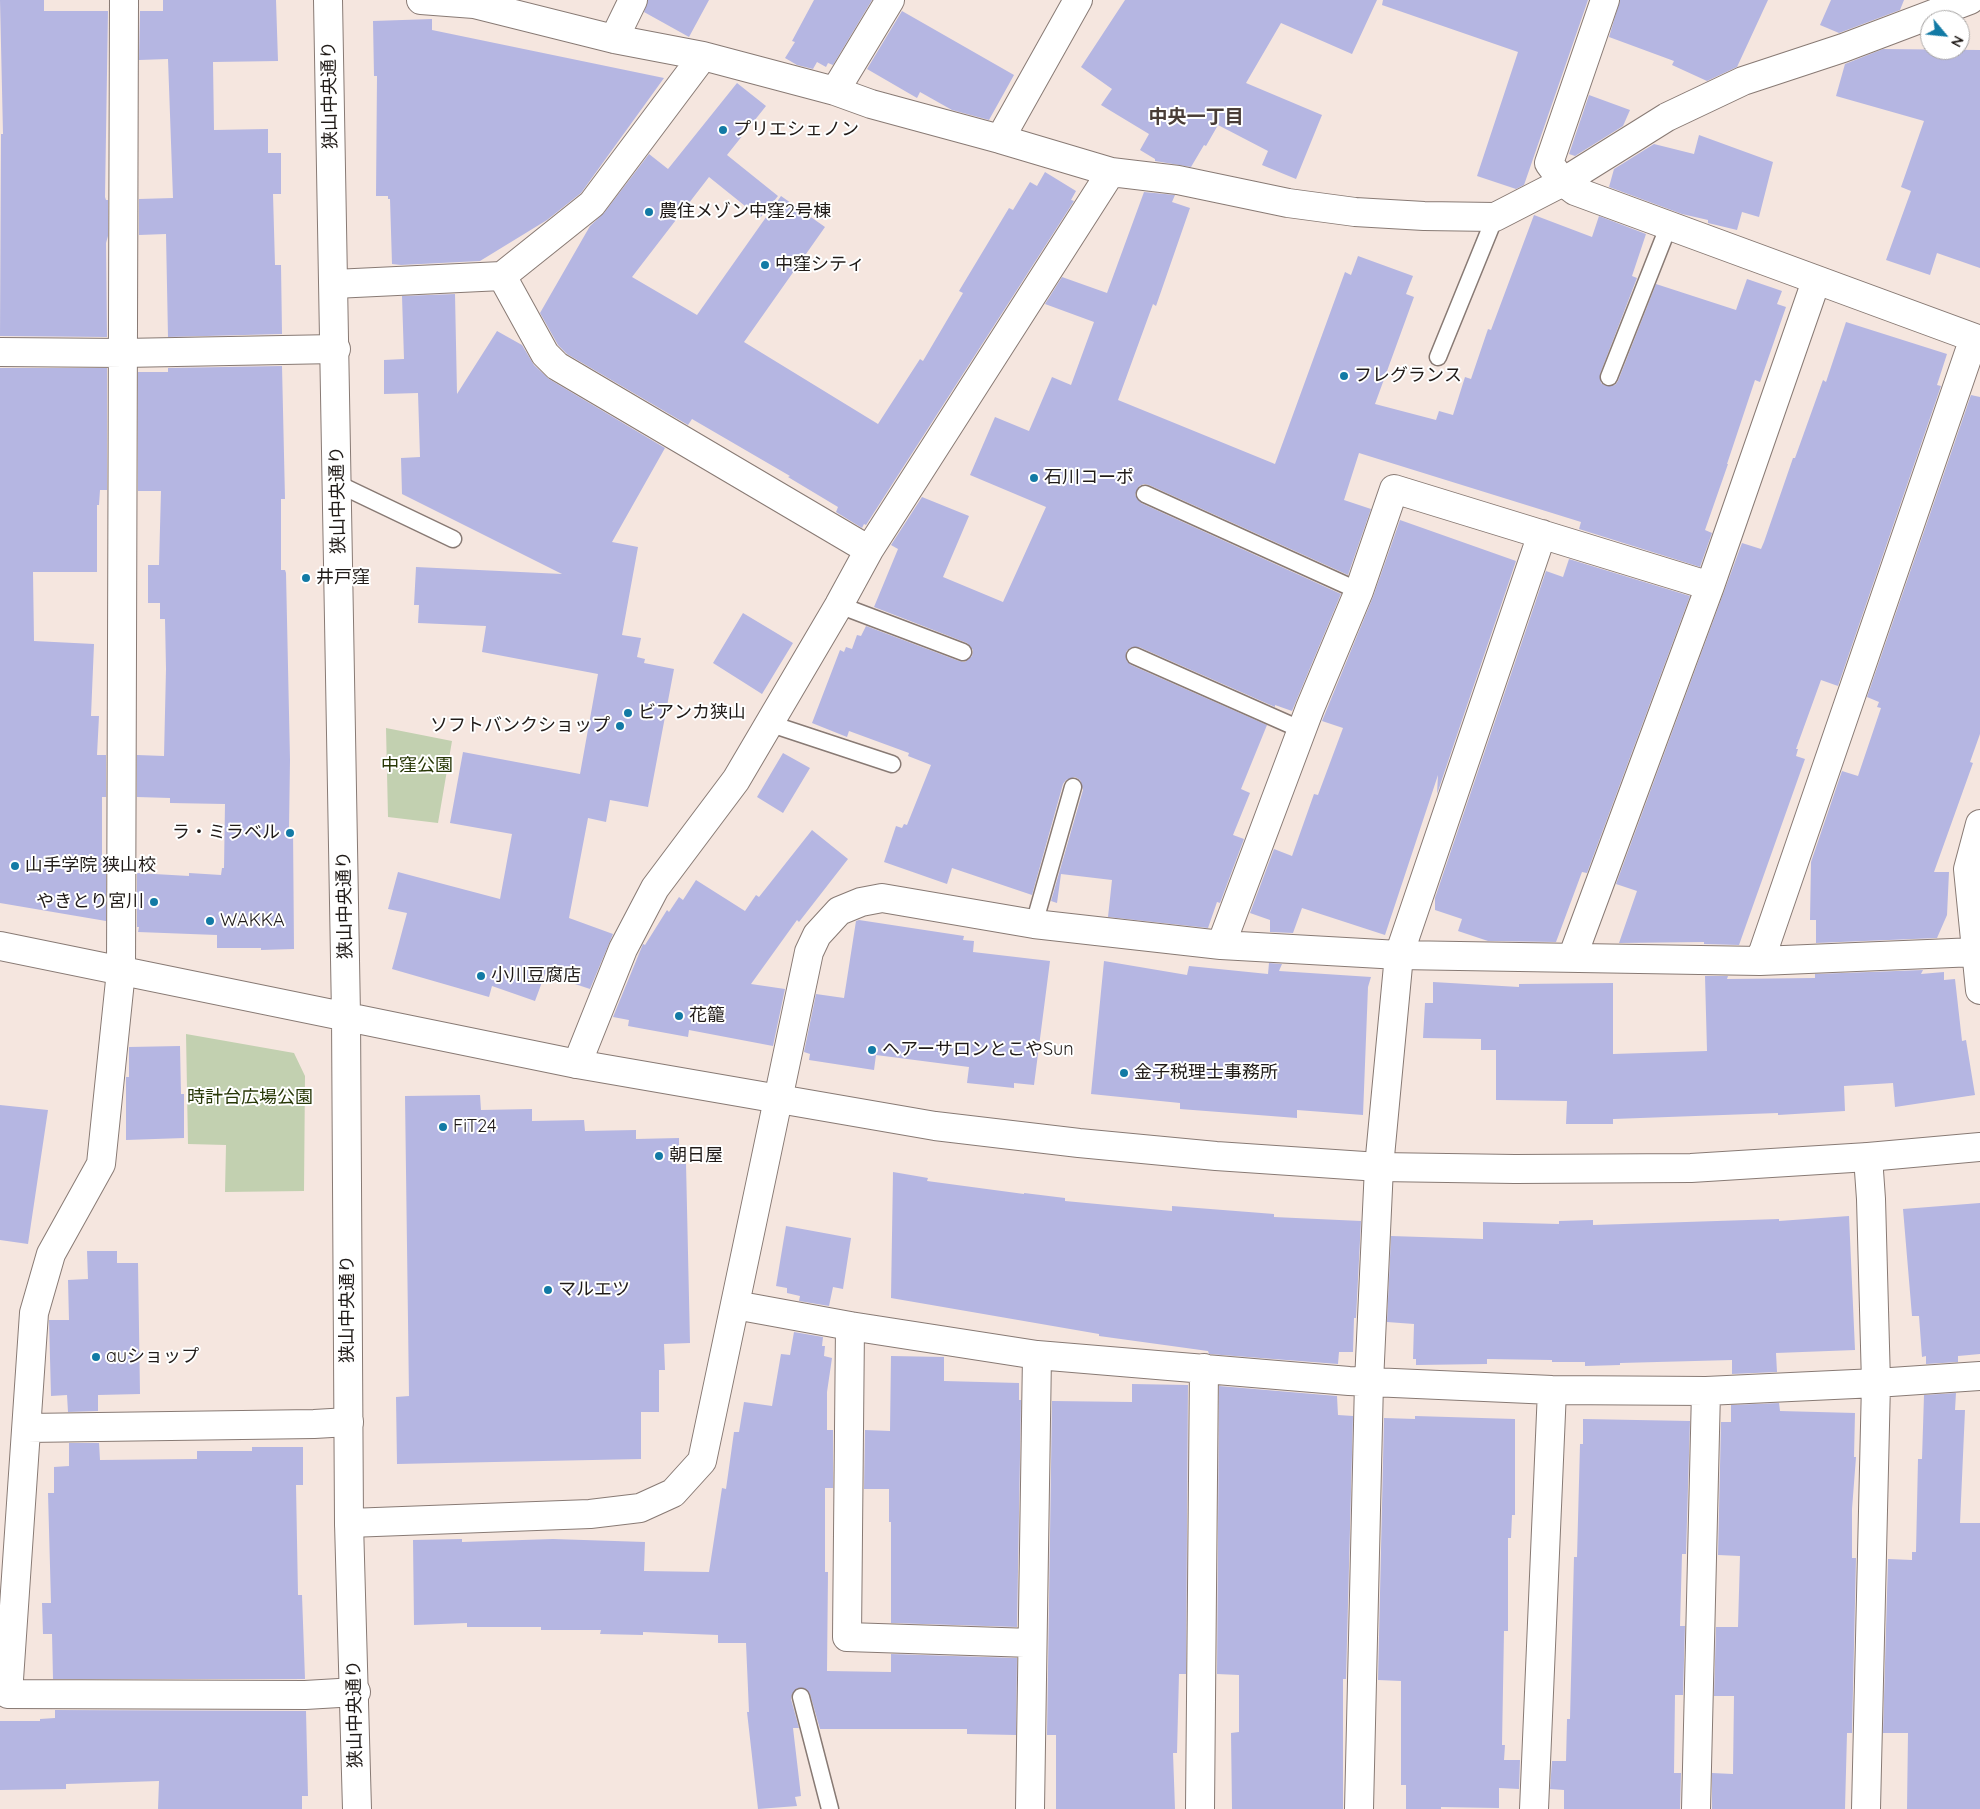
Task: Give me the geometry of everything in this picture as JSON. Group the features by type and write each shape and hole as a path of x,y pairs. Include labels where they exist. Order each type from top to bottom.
{"street":[{"path":"124,0 121,971 101,1164 52,1254 34,1313 8,1694 305,1695 356,1692"},
{"name":"狭山中央通り","path":"328,0 336,349 346,1015 349,1523 356,1692 358,1809"},
{"path":"421,0 475,2 614,39 703,56 835,91 871,104 1111,172 1178,180 1288,203 1355,212 1424,216 1495,217 1563,182 1667,118 1743,81 1843,48 1970,0"},
{"path":"614,39 633,0"},
{"path":"835,91 890,0"},
{"path":"1000,139 1078,0"},
{"path":"1605,0 1549,163 1563,182 1575,191 1977,339 1760,961"},
{"path":"334,284 502,276 592,204 703,56"},
{"path":"577,1064 623,948 655,888 736,780 839,605 869,550 1111,172"},
{"path":"502,276 545,354 557,366 869,550"},
{"path":"1572,958 1710,586 1816,281"},
{"path":"0,352 123,353 336,349"},
{"path":"1221,945 1302,730 1359,591 1394,489 1710,586"},
{"path":"1359,1809 1369,1382 1379,1167 1399,955 1542,534"},
{"path":"1980,824 1968,869 1980,990"},
{"path":"349,1523 600,1513 640,1508 673,1492 702,1461 809,952 817,935 839,911 861,902 882,898 1034,924 1221,945 1399,955 1760,961 1976,952"},
{"path":"0,946 346,1015 577,1064 935,1126 1079,1143 1216,1156 1379,1167 1515,1169 1691,1168 1868,1157 1980,1146"},
{"path":"1866,1809 1876,1383 1871,1199 1868,1157"},
{"path":"735,1305 850,1326 1037,1354 1369,1382 1552,1390 1706,1391 1980,1376"},
{"path":"850,1326 847,1637 1032,1643"},
{"path":"1030,1809 1037,1354"},
{"path":"1200,1809 1204,1368"},
{"path":"1534,1809 1552,1390"},
{"path":"1696,1809 1706,1391"},
{"path":"27,1428 349,1422"}],"lane":[{"path":"1438,357 1495,217"},
{"path":"1609,377 1669,225"},
{"path":"338,484 453,539"},
{"path":"1145,494 1359,591"},
{"path":"839,605 963,652"},
{"path":"1135,656 1302,730"},
{"path":"768,723 892,764"},
{"path":"1034,924 1073,788"},
{"path":"801,1697 830,1809"}],"green space":[{"name":"中窪公園","path":"386,728 452,741 438,823 388,817"},
{"name":"時計台広場公園","path":"186,1034 294,1053 305,1076 304,1191 225,1192 226,1145 188,1144"}],"building":[{"path":"0,0 44,0 44,11 108,11 105,197 108,200 108,236 106,243 107,337 0,336 1,134 3,134"},
{"path":"163,0 276,0 278,61 213,62 214,130 268,129 268,153 281,153 281,194 273,194 275,265 281,265 282,334 168,337 166,234 139,235 139,199 173,198 168,59 139,60 140,11 163,11"},
{"path":"648,0 709,0 689,37 644,12"},
{"path":"814,0 872,0 833,65 828,63 826,67 817,62 813,69 797,65 785,58 795,42 792,41"},
{"path":"1125,0 1377,0 1352,54 1281,23 1246,83 1322,115 1296,179 1262,165 1268,151 1218,125 1191,167 1155,161 1155,159 1140,150 1149,134 1101,105 1112,89 1081,67"},
{"path":"1383,0 1588,0 1524,185 1516,189 1477,176 1518,52 1382,5"},
{"path":"1620,0 1768,0 1737,67 1707,81 1672,65 1674,61 1609,37"},
{"path":"1831,0 1904,0 1900,10 1839,33 1820,25"},
{"path":"902,11 1014,75 989,120 952,110 920,92 917,98 867,69"},
{"path":"432,19 432,30 664,78 581,193 547,220 480,261 392,264 390,199 388,199 388,196 376,196 377,76 374,76 373,21"},
{"path":"1883,49 1920,49 1920,60 1970,60 1970,50 1980,50 1980,268 1937,253 1930,275 1886,260 1911,191 1901,187 1924,121 1836,96 1845,64"},
{"path":"737,83 766,106 727,155 778,196 760,218 709,177 632,277 697,315 781,196 825,227 744,342 878,424 920,359 923,361 963,293 959,291 1009,208 1013,210 1030,182 1037,186 1045,172 1076,191 1071,200 1074,201 866,525 864,524 862,528 836,512 838,507 788,477 790,476 692,419 688,425 567,354 558,345 540,313 590,226 604,213 649,154 668,169"},
{"path":"1589,95 1630,110 1623,126 1575,156 1569,154"},
{"path":"1699,135 1773,162 1759,217 1742,212 1737,230 1708,223 1708,220 1682,214 1609,187 1614,169 1654,144 1694,154"},
{"path":"1144,192 1175,195 1172,202 1190,208 1156,306 1153,304 1118,400 1275,464 1345,272 1351,275 1358,256 1413,276 1406,294 1414,297 1375,404 1436,420 1439,411 1453,415 1465,377 1471,379 1488,329 1491,330 1534,215 1592,237 1599,216 1646,234 1632,276 1637,278 1600,374 1601,383 1606,386 1615,385 1618,381 1656,284 1736,310 1747,279 1782,291 1777,304 1786,307 1760,382 1755,380 1705,530 1712,533 1700,567 1579,529 1581,522 1359,453 1344,500 1371,509 1348,575 1149,485 1139,486 1135,495 1141,503 1341,594 1292,711 1275,705 1275,707 1139,647 1130,648 1126,652 1127,661 1131,665 1267,725 1241,789 1250,793 1233,835 1244,839 1220,903 1217,902 1208,928 1108,917 1112,880 1061,874 1057,903 1051,901 1083,790 1080,780 1075,777 1066,780 1063,784 1032,895 952,868 947,884 884,862 896,826 902,828 904,824 907,825 931,765 908,756 909,753 849,731 847,737 812,723 840,650 844,652 846,647 852,649 857,635 861,636 866,626 959,661 965,662 972,656 973,650 967,643 874,607 898,549 891,545 922,497 969,516 943,577 1003,602 1046,507 970,475 995,417 1029,431 1052,377 1071,385 1094,322 1045,304 1062,277 1107,293"},
{"path":"455,294 457,394 497,331 522,345 534,365 549,379 665,448 612,542 638,547 622,635 641,638 637,657 645,659 644,663 674,669 648,807 610,800 606,822 588,818 569,918 613,934 590,989 545,974 535,1001 492,986 489,997 392,969 407,913 388,909 398,872 500,899 512,834 450,823 463,752 580,774 598,674 482,652 486,626 418,623 419,605 414,605 416,567 562,574 402,494 401,458 420,457 418,393 384,394 384,360 404,359 402,296"},
{"path":"1846,322 1947,354 1937,385 1941,386 1838,686 1821,680 1796,749 1798,749 1796,756 1805,759 1739,945 1704,944 1704,942 1619,943 1637,891 1616,884 1742,543 1761,549 1823,380 1826,382"},
{"path":"282,366 285,499 281,499 281,570 285,570 286,573 290,760 289,828 293,828 294,949 217,948 217,935 138,932 139,927 137,927 137,873 189,876 189,873 221,875 222,868 224,868 225,804 170,803 170,798 137,797 137,755 164,756 166,669 165,619 160,619 160,603 148,603 148,565 159,565 161,491 138,491 138,372 168,372 168,368"},
{"path":"0,368 107,368 107,490 100,490 99,505 97,505 97,572 33,572 34,641 94,644 91,716 99,716 97,755 106,755 106,797 102,797 102,872 106,872 106,921 0,903"},
{"path":"1971,395 1980,397 1980,734 1970,762 1973,763 1934,872 1949,872 1947,915 1937,938 1816,943 1816,920 1810,920 1811,862 1842,771 1858,776 1881,708 1877,707 1879,702 1867,697"},
{"path":"1400,520 1516,561 1437,794 1438,775 1385,935 1302,908 1293,933 1270,932 1270,920 1250,913 1274,849 1292,856 1314,794 1318,795 1343,728 1322,721 1373,597"},
{"path":"1569,559 1690,596 1587,873 1582,872 1556,942 1488,941 1458,931 1462,919 1435,910 1435,898 1546,571 1563,577"},
{"path":"743,613 793,643 762,694 713,663"},
{"path":"783,753 810,768 783,813 757,797"},
{"path":"812,830 848,859 799,922 797,920 751,984 785,989 773,1046 689,1030 688,1037 628,1026 629,1020 613,1017 643,944 645,945 667,910 669,912 679,897 683,900 696,880 745,911 756,895 759,897"},
{"path":"856,921 964,936 963,940 974,941 973,952 1050,961 1034,1085 1014,1083 1014,1088 967,1083 969,1067 876,1055 874,1070 809,1060 810,1054 804,1052 816,994 844,998"},
{"path":"1104,961 1187,975 1189,966 1268,974 1269,963 1282,964 1279,971 1371,977 1368,987 1363,1115 1297,1110 1297,1118 1180,1109 1180,1103 1091,1094"},
{"path":"1923,970 1921,974 1944,972 1944,980 1955,979 1962,1041 1966,1040 1975,1095 1895,1107 1893,1083 1844,1086 1845,1111 1778,1115 1778,1113 1613,1119 1613,1124 1566,1124 1567,1101 1496,1100 1496,1050 1481,1050 1481,1039 1423,1038 1425,1003 1433,1003 1433,982 1519,987 1519,984 1613,983 1613,1054 1707,1051 1705,976 1728,976 1727,979 1815,978 1815,974"},
{"path":"180,1046 181,1094 184,1094 184,1138 126,1140 126,1077 129,1077 129,1047"},
{"name":"マルエツ","path":"480,1095 481,1110 532,1109 532,1121 584,1120 585,1131 636,1130 636,1139 679,1138 679,1164 686,1163 690,1343 664,1344 665,1370 659,1370 659,1412 641,1412 641,1459 397,1464 396,1397 409,1396 405,1096"},
{"path":"0,1105 48,1110 28,1244 0,1240"},
{"path":"893,1172 928,1178 927,1181 1065,1198 1065,1201 1172,1211 1172,1206 1274,1214 1274,1217 1361,1221 1353,1352 1339,1352 1338,1364 1209,1354 1208,1351 1099,1336 1099,1334 891,1298"},
{"path":"1980,1203 1980,1354 1958,1356 1958,1362 1926,1364 1926,1356 1922,1357 1919,1316 1912,1316 1903,1209"},
{"path":"1849,1216 1855,1350 1776,1353 1777,1372 1732,1374 1732,1360 1620,1363 1620,1365 1585,1366 1585,1362 1487,1359 1487,1364 1416,1365 1416,1359 1413,1359 1414,1324 1387,1322 1391,1236 1483,1239 1483,1222 1559,1224 1559,1221 1593,1220 1593,1225 1779,1219 1779,1221"},
{"path":"786,1226 851,1238 843,1289 833,1287 829,1306 799,1301 800,1296 787,1293 787,1288 776,1286"},
{"name":"auショップ","path":"87,1251 117,1251 117,1263 138,1263 140,1394 98,1395 98,1411 68,1412 67,1395 51,1396 49,1320 69,1320 68,1280 88,1279"},
{"path":"794,1332 823,1337 822,1346 825,1346 824,1356 832,1358 827,1392 827,1430 833,1430 833,1488 825,1488 825,1572 828,1572 827,1671 891,1672 891,1654 1017,1658 1016,1735 967,1734 967,1729 820,1729 810,1694 804,1688 798,1688 792,1694 791,1699 799,1728 793,1728 801,1796 795,1797 797,1806 758,1809 747,1712 749,1712 746,1643 718,1643 718,1635 643,1632 643,1635 600,1634 601,1630 541,1630 541,1627 467,1627 467,1623 414,1625 413,1540 462,1539 462,1542 553,1539 645,1542 644,1571 709,1572 722,1488 726,1489 734,1432 739,1432 744,1402 772,1406 781,1354 790,1355"},
{"path":"891,1356 944,1357 944,1381 1019,1383 1019,1400 1021,1400 1017,1627 891,1623 891,1522 889,1522 889,1489 864,1489 865,1430 890,1431"},
{"path":"1132,1384 1188,1385 1186,1674 1179,1674 1177,1753 1173,1753 1175,1809 1056,1809 1056,1735 1047,1735 1052,1401 1132,1402"},
{"path":"1219,1386 1337,1396 1338,1415 1353,1416 1346,1679 1343,1679 1343,1809 1232,1809 1231,1733 1239,1732 1239,1675 1217,1674"},
{"path":"1956,1393 1955,1410 1965,1410 1960,1523 1980,1523 1980,1809 1907,1809 1908,1733 1883,1733 1888,1559 1912,1560 1912,1552 1916,1552 1918,1459 1922,1459 1924,1395"},
{"path":"1779,1403 1780,1411 1855,1413 1854,1457 1856,1457 1852,1509 1852,1558 1856,1558 1852,1733 1847,1733 1845,1809 1712,1809 1712,1773 1733,1774 1734,1696 1714,1696 1716,1627 1738,1627 1740,1556 1718,1555 1721,1422 1731,1422 1731,1405"},
{"path":"1415,1416 1515,1419 1515,1515 1512,1515 1511,1538 1508,1538 1508,1631 1504,1631 1502,1745 1505,1745 1504,1760 1520,1760 1519,1789 1499,1788 1499,1808 1441,1807 1441,1809 1406,1809 1406,1785 1401,1785 1401,1681 1378,1680 1384,1418 1415,1419"},
{"path":"1583,1419 1690,1421 1686,1554 1682,1554 1680,1626 1685,1626 1683,1695 1675,1695 1674,1773 1681,1773 1680,1809 1564,1809 1564,1790 1550,1789 1552,1761 1566,1761 1567,1719 1570,1719 1574,1557 1577,1557 1580,1444 1583,1444"},
{"path":"69,1443 99,1443 100,1460 197,1459 197,1451 252,1451 252,1447 303,1447 303,1485 296,1485 298,1595 302,1595 305,1679 53,1679 52,1634 43,1634 42,1603 51,1603 48,1493 54,1493 54,1467 69,1466"},
{"path":"55,1710 306,1711 308,1796 302,1796 302,1809 158,1809 159,1781 66,1784 66,1789 0,1790 0,1721 40,1721 40,1719 55,1718"}],"place":[{"name":"プリエシェノン","path":"723,130"},
{"name":"農住メゾン中窪2号棟","path":"649,212"},
{"name":"中窪シティ","path":"765,265"},
{"name":"フレグランス","path":"1344,376"},
{"name":"石川コーポ","path":"1034,478"},
{"name":"井戸窪","path":"306,578"},
{"name":"ビアンカ狭山","path":"628,713"},
{"name":"ソフトバンクショップ","path":"620,726"},
{"name":"ラ・ミラベル","path":"290,833"},
{"name":"山手学院 狭山校","path":"15,866"},
{"name":"やきとり宮川","path":"154,902"},
{"name":"WAKKA","path":"210,921"},
{"name":"小川豆腐店","path":"481,976"},
{"name":"花籠","path":"679,1016"},
{"name":"ヘアーサロンとこやSun","path":"872,1050"},
{"name":"金子税理士事務所","path":"1124,1073"},
{"name":"FiT24","path":"443,1127"},
{"name":"朝日屋","path":"659,1156"},
{"name":"マルエツ","path":"548,1290"},
{"name":"auショップ","path":"96,1357"}],"district":[{"name":"中央一丁目","path":"1196,117"}]}
